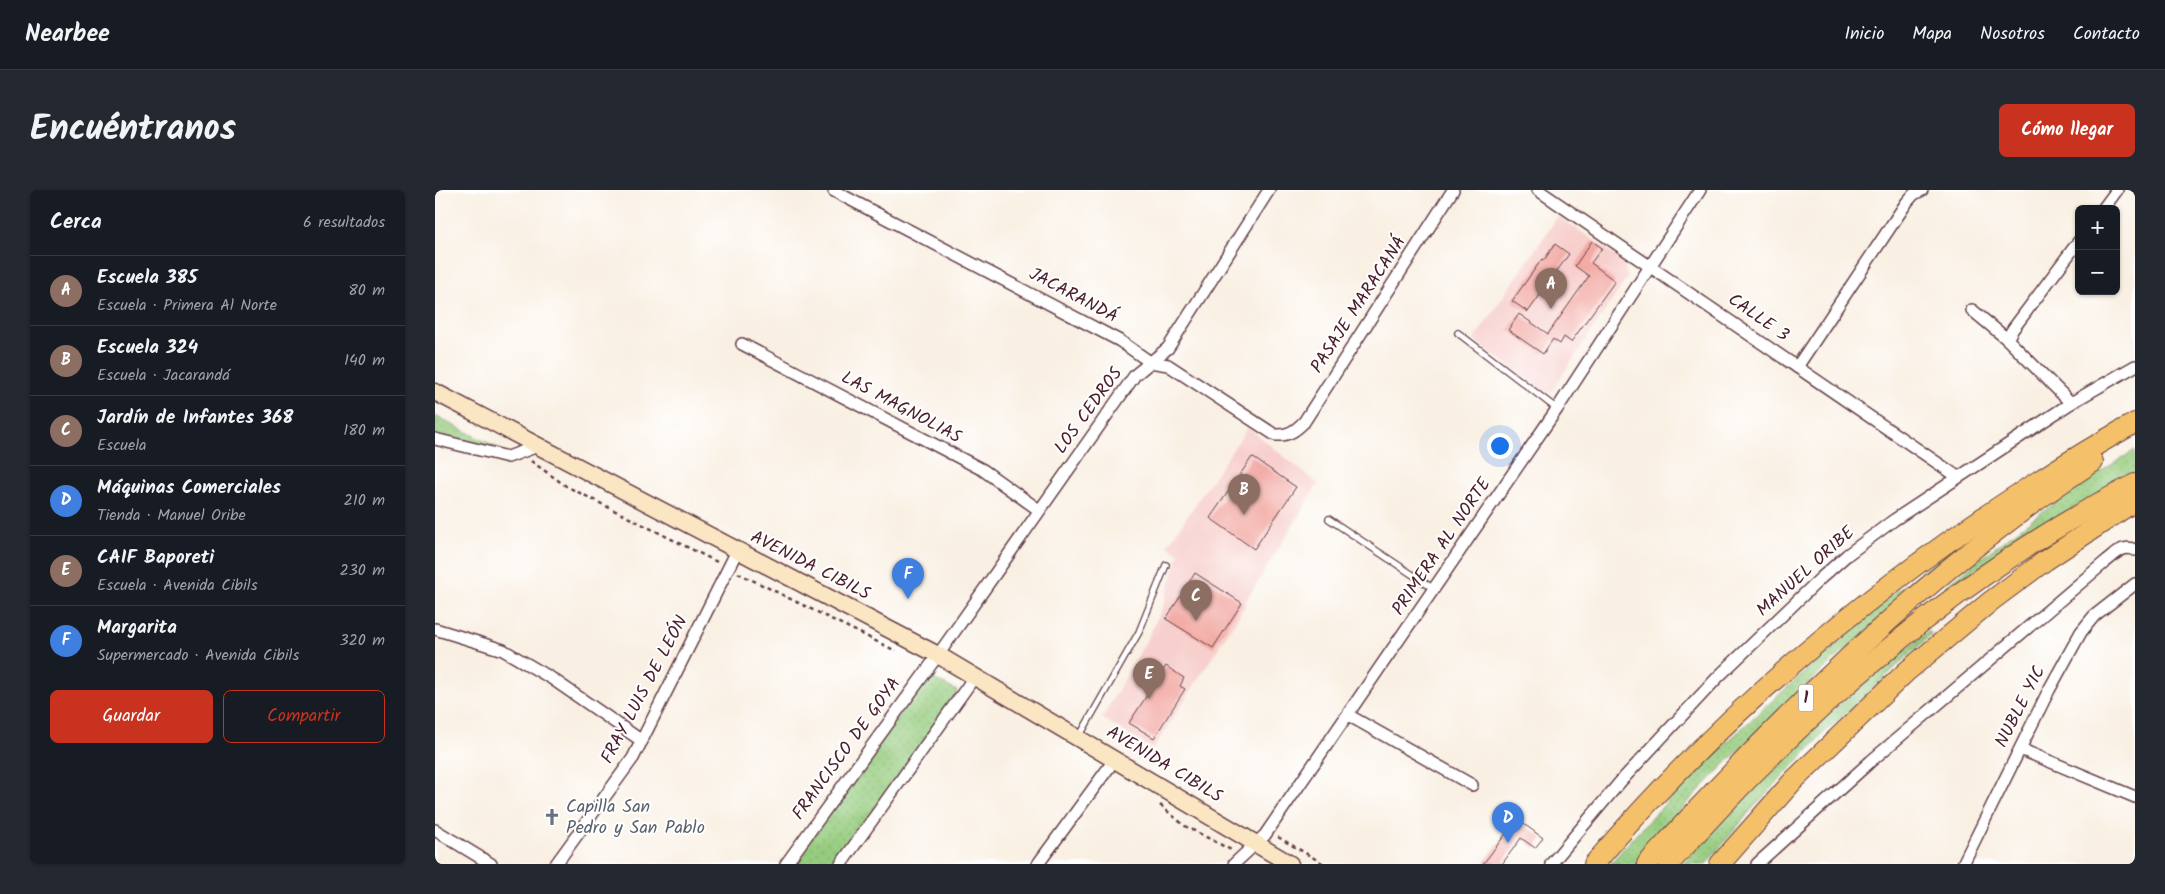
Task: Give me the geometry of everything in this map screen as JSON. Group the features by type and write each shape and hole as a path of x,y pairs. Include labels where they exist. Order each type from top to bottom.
{"highway":[{"path":"1594,864 1667,782 1729,721 1840,623 1912,566 2012,498 2135,423"},
{"name":"1","path":"1647,864 1759,744 1838,667 1941,575 2051,490 2135,436"},
{"name":"1","path":"1669,864 1774,752 1851,680 1905,634 1995,570 2074,518 2135,484"},
{"path":"1720,864 1793,781 1907,672 2022,577 2097,524 2135,501"}],"street":[{"name":"LOS CEDROS","path":"938,655 1135,375 1168,348 1269,190"},
{"name":"PASAJE MARACANÁ","path":"1289,434 1304,422 1453,190"},
{"name":"CALLE 3","path":"1538,190 1958,477"},
{"name":"PRIMERA AL NORTE","path":"1234,864 1256,839 1348,715 1557,409 1700,190"},
{"path":"1797,367 1907,202 1914,194 1922,190"},
{"path":"2106,205 2117,190"},
{"name":"JACARANDÁ","path":"834,191 1120,340 1150,362 1168,365 1275,435 1289,434"},
{"path":"2007,339 2075,246"},
{"path":"1972,310 2007,339 2071,403"},
{"name":"LAS MAGNOLIAS","path":"742,344 983,470 1039,510"},
{"name":"MANUEL ORIBE","path":"1551,864 1621,781 1692,705 1821,578 1847,555 1894,520 1958,477 2071,403 2135,366"},
{"name":"AVENIDA CIBILS","path":"435,392 938,655 1256,839 1289,864"},
{"path":"435,439 507,457 538,446"},
{"path":"1757,864 1871,761 2105,562 2123,548 2128,547 2135,550"},
{"name":"FRAY LUIS DE LEÓN","path":"556,864 633,758 737,550"},
{"name":"NUBLE YIC","path":"1963,864 2057,674 2081,632 2094,616 2135,584"},
{"path":"435,629 503,650 551,678 642,741"},
{"name":"FRANCISCO DE GOYA","path":"786,864 938,655"},
{"path":"841,864 975,676"},
{"path":"1348,715 1472,785"},
{"path":"2020,749 2135,797"},
{"path":"1038,864 1115,759"},
{"path":"435,830 491,864"}],"lane":[{"path":"1458,333 1557,409"},
{"path":"1329,519 1434,589"},
{"path":"1079,737 1139,632 1166,565"}],"path":[{"path":"519,453 566,486 902,654"},
{"path":"1155,802 1172,813 1185,826 1233,851 1256,839 1280,837 1324,864"}],"shaded area":[{"path":"1558,216 1624,261 1627,278 1551,392 1544,392 1474,340"},
{"path":"1248,427 1318,484 1244,604 1246,605 1153,749 1102,718 1149,636 1163,606 1179,553 1167,546"}],"green space":[{"path":"435,416 500,449 501,450 435,434"},
{"path":"2135,450 2135,472 2029,534 1948,588 1946,586 2038,515"},
{"path":"1991,522 1805,686 1760,729 1674,817 1634,864 1610,864 1700,768 1797,679 1863,622 1860,617"},
{"path":"1928,631 1932,634 1826,731 1752,809 1706,864 1683,864 1764,776 1826,716"},
{"path":"928,676 957,691 957,695 834,864 789,864"}],"building":[{"path":"1592,241 1602,248 1591,263 1615,281 1571,342 1564,337 1560,344 1553,339 1543,354 1508,330 1519,314 1548,334 1589,276 1575,266"},
{"path":"1555,244 1569,254 1528,312 1512,301"},
{"path":"1252,457 1296,487 1254,549 1210,518"},
{"path":"1195,573 1242,603 1213,648 1166,619"},
{"path":"1166,666 1184,678 1180,686 1185,689 1154,738 1129,723"},
{"path":"1517,819 1543,838 1535,848 1521,838 1502,864 1483,864"}],"place":[{"name":"Escuela 385","path":"1551,309"},
{"name":"Escuela 324","path":"1244,515"},
{"name":"Margarita","path":"908,599"},
{"name":"Jardín de Infantes 368","path":"1196,621"},
{"name":"CAIF Baporeti","path":"1149,699"},
{"name":"Capilla San Pedro y San Pablo","path":"552,817"},
{"name":"Máquinas Comerciales","path":"1508,843"}]}
